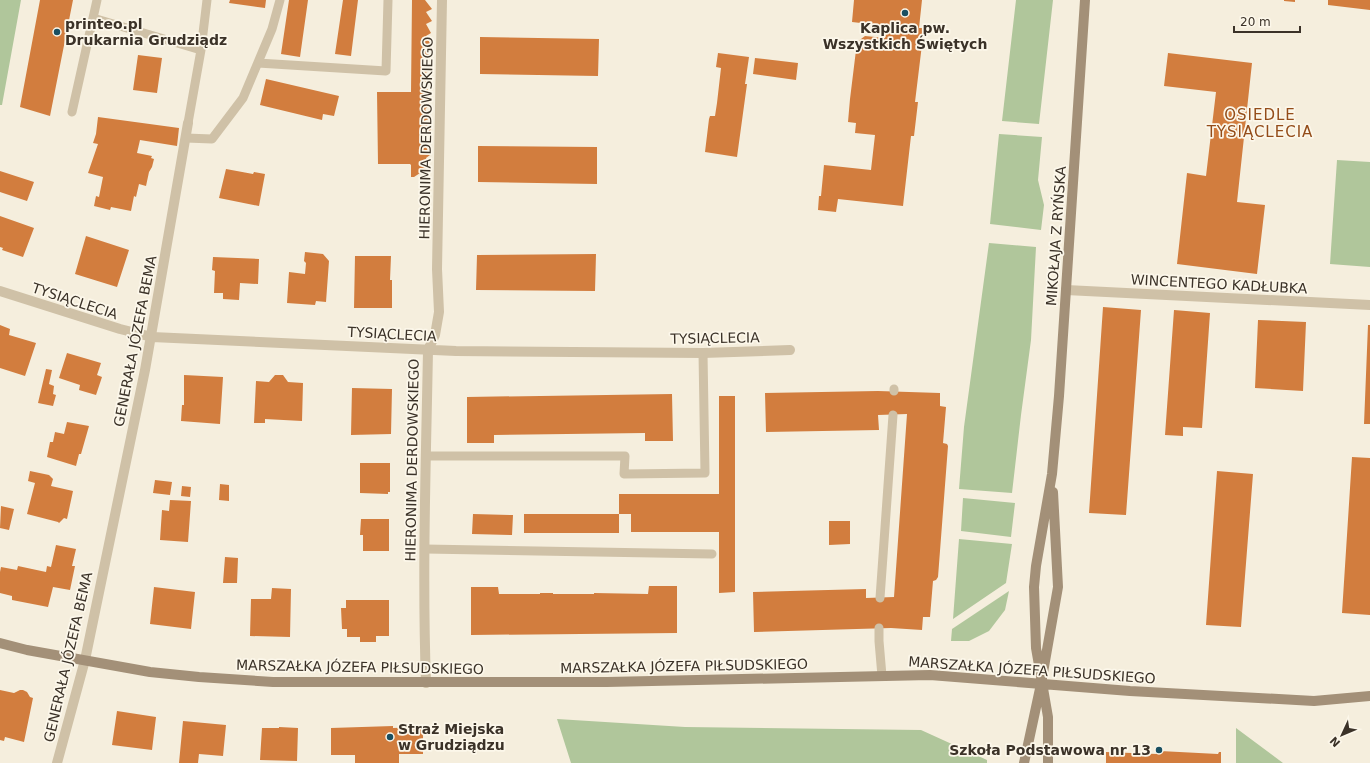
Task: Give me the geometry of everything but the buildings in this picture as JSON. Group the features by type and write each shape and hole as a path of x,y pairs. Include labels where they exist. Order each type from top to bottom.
{"main road":[{"name":"MIKOŁAJA Z RYŃSKA","path":"1041,684 1036,648 1034,587 1036,566 1052,474 1085,0"},
{"name":"MIKOŁAJA Z RYŃSKA","path":"1041,684 1058,587 1052,474"},
{"name":"MARSZAŁKA JÓZEFA PIŁSUDSKIEGO","path":"0,643 27,650 150,672 206,678 273,682 615,682 930,675 1130,691 1314,701 1370,696"},
{"path":"1024,763 1041,684"},
{"path":"1041,684 1048,718 1048,763"}],"street":[{"name":"HIERONIMA DERDOWSKIEGO","path":"426,683 425,550 428,350 435,335 439,312 437,270 442,0"},
{"name":"GENERAŁA JÓZEFA BEMA","path":"57,763 85,660 152,337 188,123"},
{"name":"WINCENTEGO KADŁUBKA","path":"1066,290 1370,305"},
{"name":"TYSIĄCLECIA","path":"0,291 120,329 152,337 456,351 703,353 790,350"}],"lane":[{"path":"72,112 97,0"},
{"name":"GENERAŁA JÓZEFA BEMA","path":"188,123 201,50 207,0"},
{"path":"186,138 212,139 243,98 272,29 280,0"},
{"path":"258,63 386,71 388,0"},
{"path":"93,18 201,50"},
{"path":"426,456 625,456 624,474 705,473 703,353"},
{"path":"880,598 893,415"},
{"path":"425,550 712,554"},
{"path":"879,628 878,641 882,676"}],"green space":[{"path":"0,0 21,0 2,105 0,105"},
{"path":"1016,0 1053,0 1039,124 1002,121"},
{"path":"999,134 1042,137 1038,180 1044,205 1041,230 990,224"},
{"path":"1337,160 1370,162 1370,267 1330,264"},
{"path":"989,243 1036,247 1031,340 1012,493 959,489 964,427"},
{"path":"963,498 1015,503 1011,537 961,531"},
{"path":"959,539 1012,544 1006,583 953,619"},
{"path":"1009,591 1005,610 989,631 969,641 951,641 952,629"},
{"path":"557,719 685,727 921,730 987,760 987,763 571,763"},
{"path":"1236,728 1283,763 1236,763"}],"place":[{"name":"Kaplica pw. Wszystkich Świętych","path":"905,13"},
{"name":"printeo.pl Drukarnia Grudziądz","path":"57,32"},
{"name":"Straż Miejska w Grudziądzu","path":"390,737"},
{"name":"Szkoła Podstawowa nr 13","path":"1159,750"}],"district":[{"name":"OSIEDLE TYSIĄCLECIA","path":"1260,124"}]}
